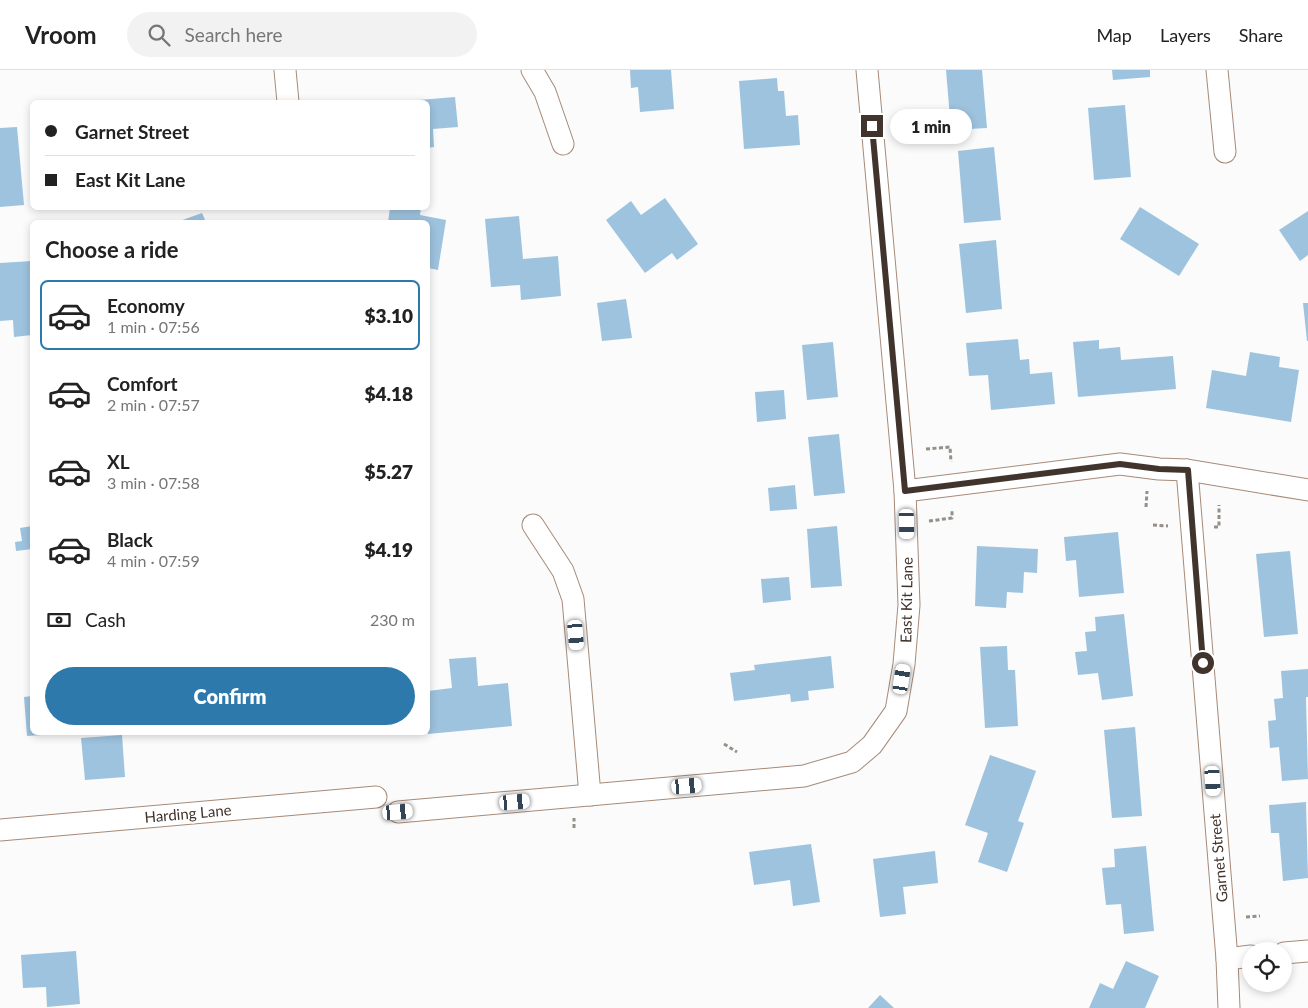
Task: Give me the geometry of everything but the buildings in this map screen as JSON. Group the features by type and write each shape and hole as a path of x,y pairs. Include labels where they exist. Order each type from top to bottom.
{"street":[{"path":"286,70 288,100"},
{"path":"532,70 545,92 563,144"},
{"name":"East Kit Lane","path":"398,812 804,776 852,762 872,745 896,711 904,664 909,605 905,491 867,70"},
{"path":"1218,70 1225,152"},
{"path":"905,491 1120,464 1159,469 1188,470 1308,490"},
{"name":"Garnet Street","path":"1188,470 1227,959 1229,1008"},
{"path":"533,525 562,571 573,599 590,795"},
{"name":"Harding Lane","path":"0,830 376,797"},
{"path":"1292,952 1308,951"},
{"path":"1227,959 1242,957"}],"path":[{"path":"926,449 950,447 951,467"},
{"path":"1146,507 1148,490"},
{"path":"929,521 952,518 952,500"},
{"path":"1205,527 1219,527 1219,505"},
{"path":"1153,525 1168,526"},
{"path":"724,744 737,752"}],"route":[{"path":"872,126 905,491 1120,464 1159,469 1188,470 1203,663"}]}
